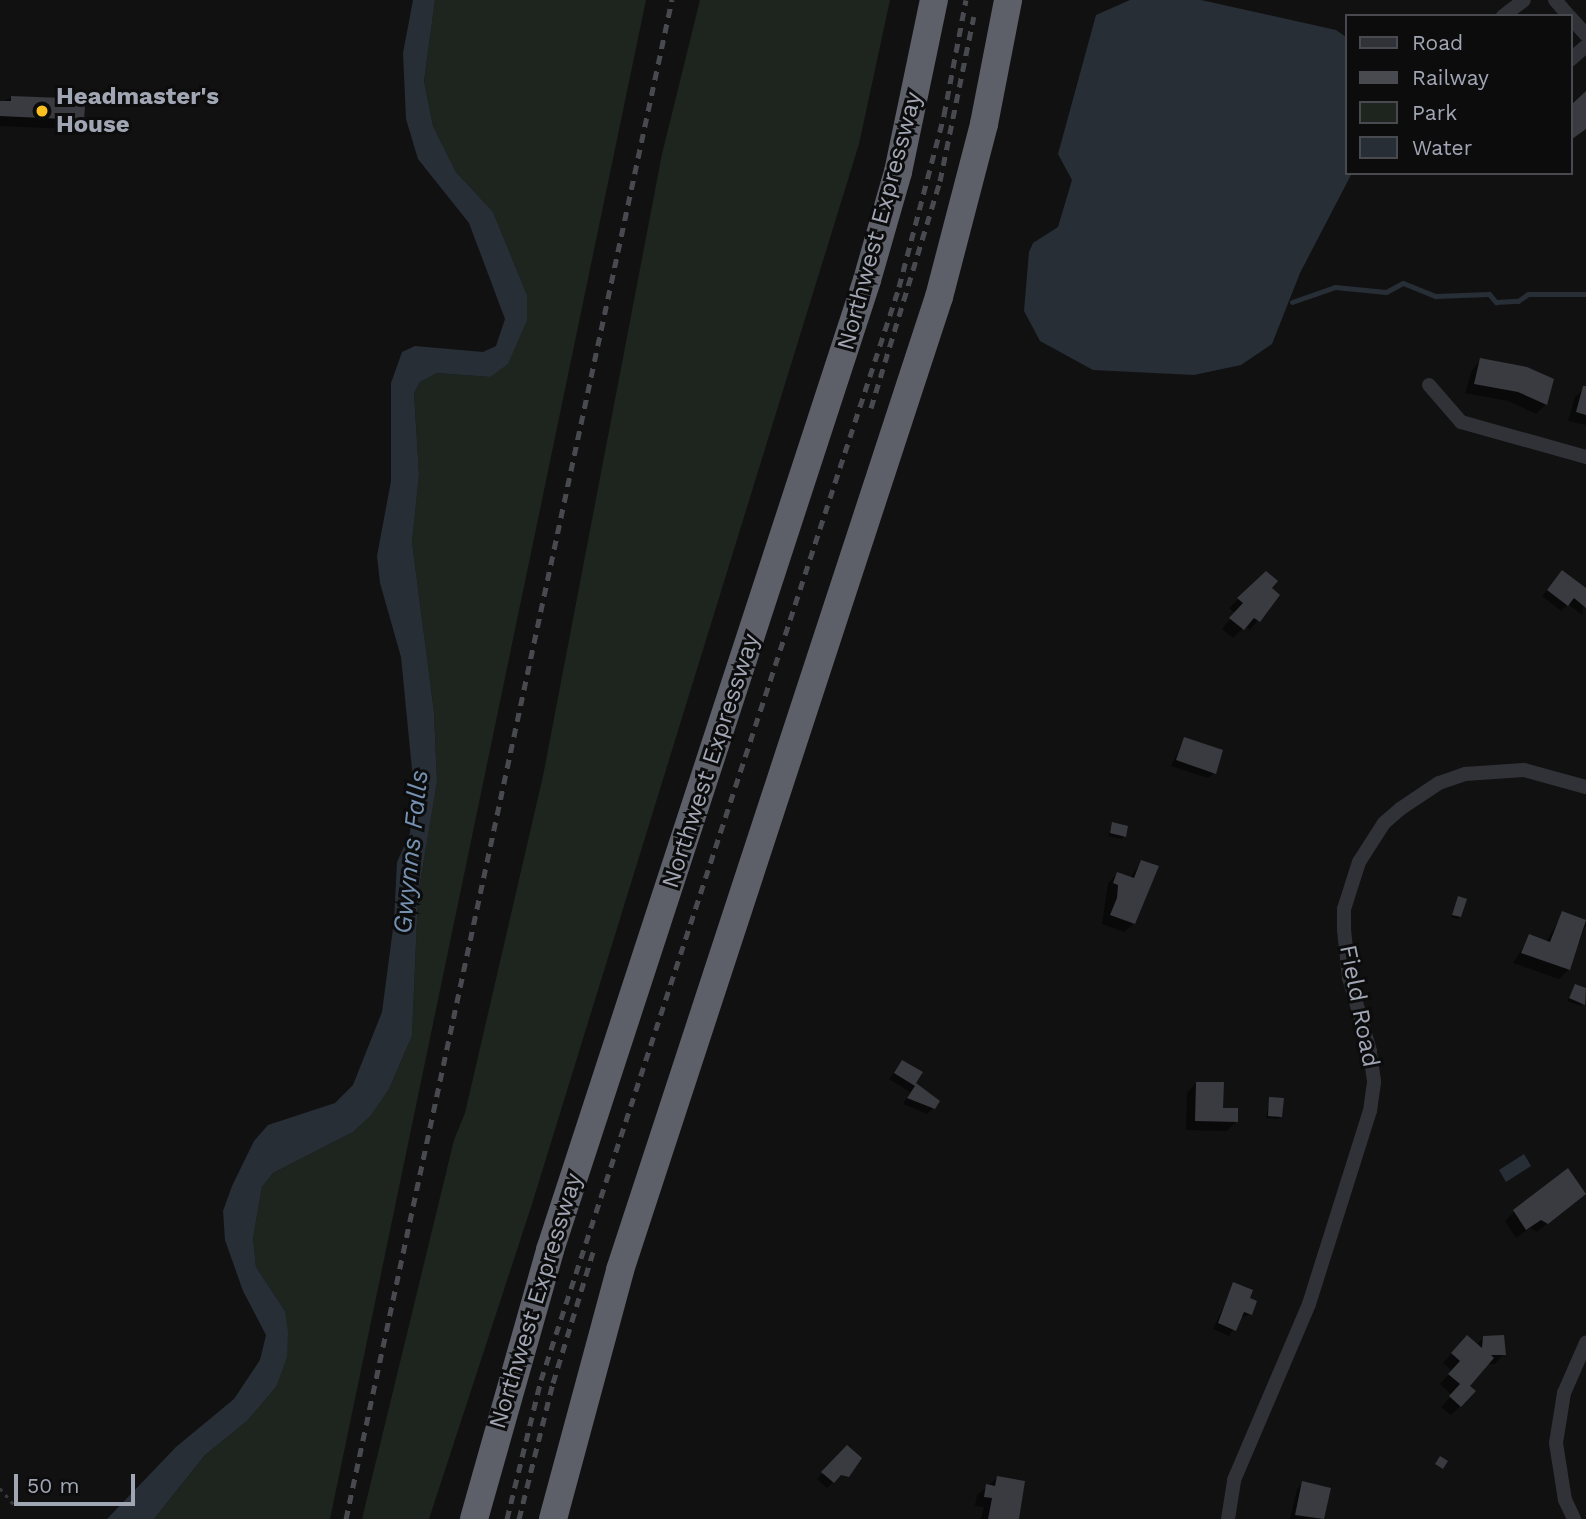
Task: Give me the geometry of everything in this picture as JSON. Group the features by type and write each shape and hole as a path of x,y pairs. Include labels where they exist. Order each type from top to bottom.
{"highway":[{"name":"Northwest Expressway","path":"474,1519 550,1250 867,280 898,172 934,0"},
{"path":"553,1519 620,1270 939,297 984,124 1008,0"}],"street":[{"path":"1555,0 1568,14"},
{"path":"1572,18 1586,35"},
{"path":"1572,58 1586,46"},
{"path":"1429,385 1461,422 1586,457"},
{"name":"Field Road","path":"1228,1519 1234,1480 1309,1304 1370,1111 1374,1081 1370,1051 1349,978 1344,930 1344,909 1359,862 1384,823 1400,809 1439,783 1465,774 1524,770 1586,788"},
{"path":"1574,1519 1565,1500 1556,1443 1564,1394 1586,1343"}],"path":[{"path":"0,1488 15,1506"}],"green space":[{"path":"435,0 646,0 330,1519 154,1519 205,1455 247,1421 276,1387 285,1311 256,1267 253,1238 262,1187 273,1173 353,1132 370,1115 389,1089 412,1036 418,895 437,782 434,712 412,542 419,475 414,393 420,382 437,373 490,377 527,295 493,212 456,172 433,126 424,81"},
{"path":"700,0 890,0 859,144 532,1204 429,1519 362,1519 454,1140 465,1113 543,776 662,154"}],"water":[{"name":"Gwynns Falls","path":"413,0 435,0 424,81 433,126 456,172 493,212 527,295 527,320 508,364 490,377 437,373 420,382 414,393 419,475 412,542 434,712 437,782 418,895 412,1036 389,1089 371,1115 353,1132 273,1173 262,1187 253,1238 256,1267 285,1311 288,1332 287,1357 276,1387 247,1421 205,1455 154,1519 107,1519 176,1447 234,1399 260,1360 266,1335 243,1291 225,1240 223,1211 254,1141 268,1125 335,1103 353,1085 382,1012 394,921 397,862 410,833 414,790 401,657 380,583 377,556 391,481 391,383 402,352 415,346 483,352 496,346 505,319 469,223 418,159 406,119 403,53"},
{"path":"1130,0 1201,0 1336,30 1344,36 1344,175 1351,175 1300,273 1272,344 1241,365 1194,375 1093,370 1040,341 1024,311 1029,252 1033,243 1058,227 1072,180 1058,154 1096,15"},
{"path":"1524,1154 1531,1166 1506,1182 1499,1170"}],"building":[{"path":"1586,91 1586,129 1572,139 1572,104"},
{"name":"Headmaster's House","path":"11,96 63,98 63,105 85,106 84,120 0,116 0,101 11,101"},
{"path":"1480,358 1527,367 1554,379 1547,405 1518,392 1474,384"},
{"path":"1583,386 1586,386 1586,415 1576,412"},
{"path":"1562,570 1586,588 1586,608 1574,598 1568,606 1547,590"},
{"path":"1266,571 1278,581 1272,588 1280,595 1260,622 1254,618 1244,630 1229,618 1243,603 1237,598"},
{"path":"1184,737 1223,750 1216,774 1176,760"},
{"path":"1112,822 1128,826 1126,837 1110,833"},
{"path":"1141,860 1159,866 1135,924 1110,915 1117,898 1118,885 1113,883 1117,872 1134,878"},
{"path":"1458,896 1467,899 1461,917 1452,915"},
{"path":"1562,911 1586,920 1570,970 1521,953 1529,934 1550,942"},
{"path":"1575,984 1586,988 1585,1005 1569,998"},
{"path":"902,1060 923,1072 916,1083 940,1101 935,1109 907,1098 915,1086 894,1073"},
{"path":"1196,1082 1224,1082 1223,1108 1238,1108 1238,1122 1195,1121"},
{"path":"1269,1097 1284,1098 1282,1117 1268,1116"},
{"path":"1568,1168 1586,1194 1548,1224 1541,1220 1526,1230 1513,1210"},
{"path":"1233,1282 1253,1290 1250,1298 1257,1301 1252,1315 1244,1312 1236,1331 1218,1323"},
{"path":"1467,1335 1482,1348 1483,1336 1504,1335 1506,1355 1491,1355 1494,1358 1470,1386 1476,1391 1461,1407 1449,1396 1460,1384 1448,1374 1460,1361 1451,1353"},
{"path":"847,1445 862,1458 849,1477 841,1475 834,1483 821,1472"},
{"path":"1440,1456 1448,1461 1443,1469 1435,1464"},
{"path":"997,1476 1025,1481 1019,1519 988,1519 992,1498 984,1497 986,1484 995,1486"},
{"path":"1302,1481 1331,1488 1324,1519 1295,1515"}],"waterway":[{"path":"1292,302 1335,287 1386,292 1403,283 1435,296 1489,294 1496,302 1518,301 1528,294 1586,294"}],"railway":[{"path":"346,1519 672,0"},
{"path":"507,1519 541,1380 899,287 944,115 966,0"},
{"path":"871,408 940,181 974,16"},
{"path":"519,1519 553,1383 594,1249"}],"place":[{"name":"Headmaster's House","path":"42,111"}]}
